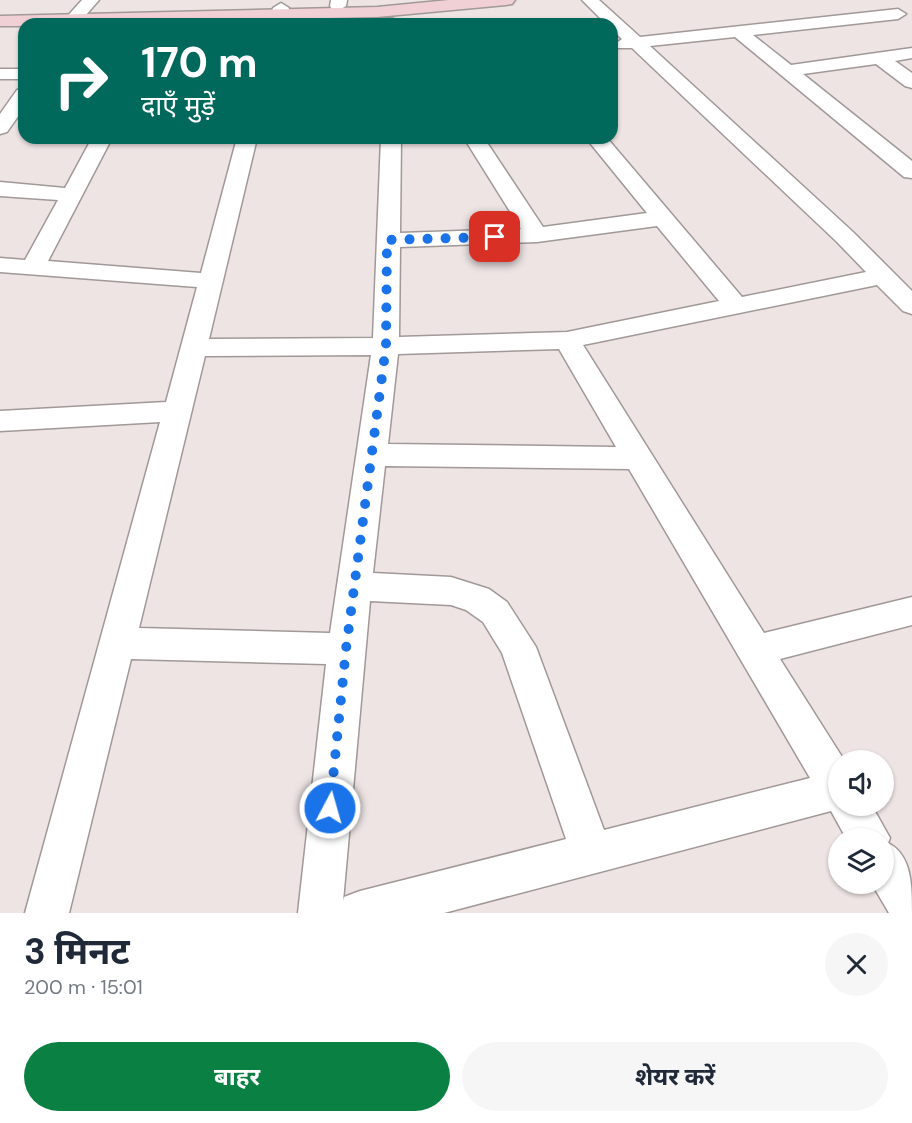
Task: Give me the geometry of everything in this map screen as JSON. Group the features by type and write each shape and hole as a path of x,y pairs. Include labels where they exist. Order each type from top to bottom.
{"street":[{"path":"0,11 82,10 279,16 339,3 440,0"},
{"path":"235,18 377,12 506,0"},
{"path":"590,0 611,18"},
{"path":"876,0 905,18"},
{"path":"22,18 82,10 146,18"},
{"path":"618,45 738,31 905,18"},
{"path":"0,21 18,19"},
{"path":"618,24 912,306"},
{"path":"738,31 912,172"},
{"path":"787,70 912,53"},
{"path":"878,57 912,82"},
{"path":"0,74 18,74"},
{"path":"0,128 18,102"},
{"path":"33,268 99,144"},
{"path":"47,913 245,144"},
{"path":"320,913 346,649 386,346 391,144"},
{"path":"478,144 537,236"},
{"path":"601,144 736,306"},
{"path":"0,189 72,195"},
{"path":"387,240 537,236 663,218"},
{"path":"0,265 211,281"},
{"path":"194,348 386,346 567,340 883,276"},
{"path":"567,340 828,772"},
{"path":"0,422 178,411"},
{"path":"371,455 639,458"},
{"path":"354,586 451,591 477,598 495,612 518,647 592,854"},
{"path":"756,650 912,611"},
{"path":"117,643 346,649"},
{"path":"360,913 828,792"},
{"path":"894,880 912,911"}],"route":[{"path":"330,808 346,649 386,346 387,240 495,237"}]}
